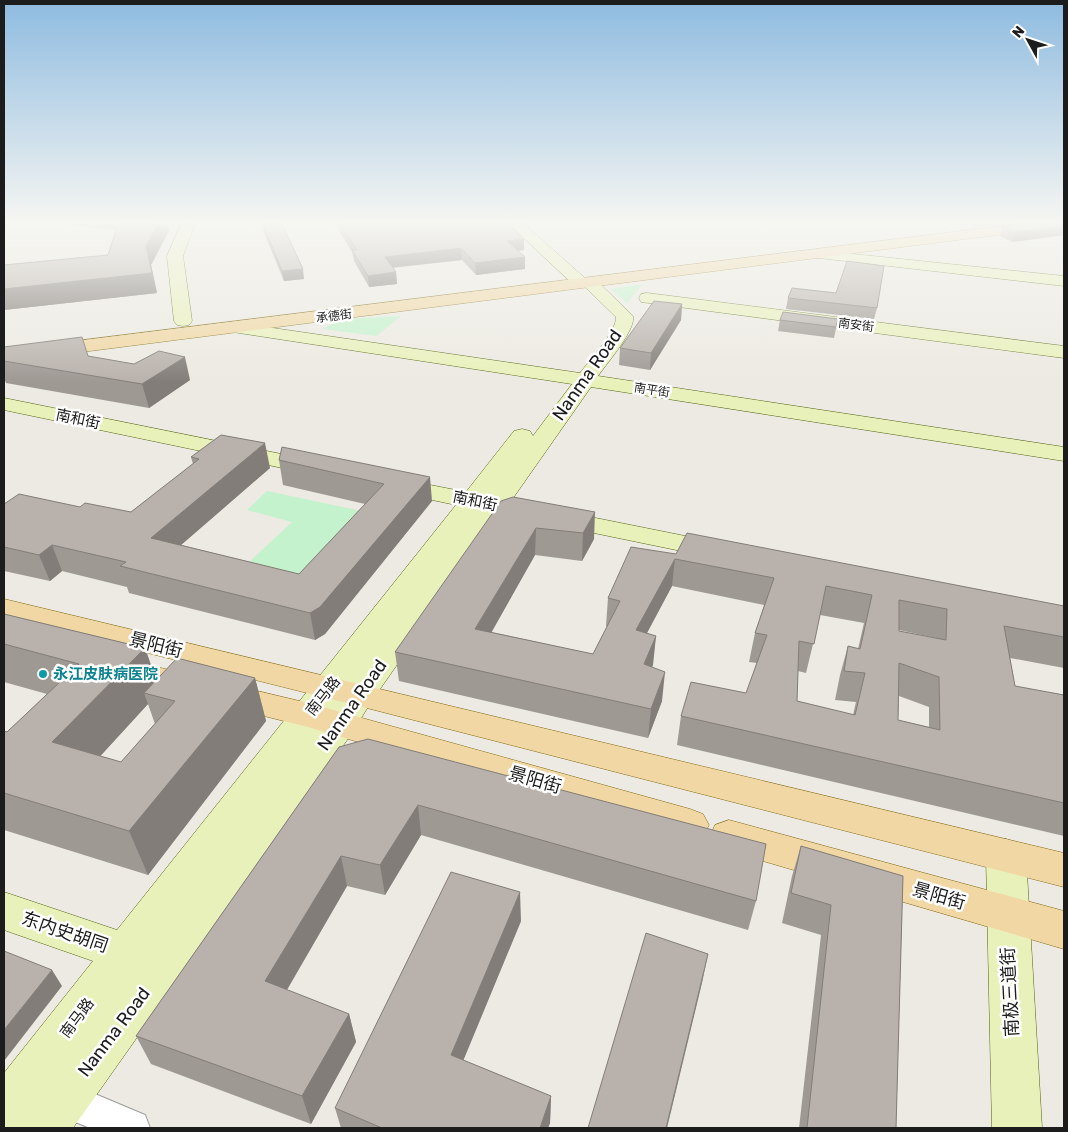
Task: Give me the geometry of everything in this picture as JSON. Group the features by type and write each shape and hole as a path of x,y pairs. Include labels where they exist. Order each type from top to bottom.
{"main road":[{"name":"承德街","path":"4,356 239,328 597,277"},
{"path":"4,343 182,321 597,277"},
{"name":"景阳街","path":"4,608 1064,870"},
{"name":"景阳街","path":"4,640 324,720 1064,930"}],"street":[{"path":"177,277 182,321"},
{"path":"573,277 603,310 606,323 576,378"},
{"path":"622,328 665,277"},
{"path":"1033,277 1064,281"},
{"name":"Nanma Road","path":"43,1128 324,720 576,378 622,328 625,322 624,316 576,280"},
{"name":"南安街","path":"647,298 1064,352"},
{"name":"南平街","path":"239,328 1064,454"},
{"name":"南和街","path":"4,404 336,472"},
{"name":"南和街","path":"375,480 746,556"},
{"name":"南马路","path":"4,1112 126,953 324,720"},
{"name":"南极三道街","path":"1006,856 1017,1128"},
{"name":"东内史胡同","path":"4,911 126,953"},
{"path":"64,1099 132,1128"}],"green space":[{"path":"643,284 627,303 611,289"},
{"path":"401,316 376,336 323,329 340,319"},
{"path":"267,491 371,513 306,579 247,564 292,522 247,510"}],"building":[{"path":"4,277 117,277 4,289"},
{"path":"842,277 882,277 877,308 788,298 792,288 836,293"},
{"path":"654,301 682,304 651,353 620,348"},
{"path":"783,312 838,319 836,327 780,320"},
{"path":"82,337 88,356 134,364 159,351 185,357 142,384 4,361 4,347"},
{"path":"221,435 265,443 151,538 299,574 384,484 279,460 282,447 430,477 320,607 310,613 120,566 126,562 52,545 39,555 4,547 4,504 19,494 80,507 85,503 131,512 199,459 191,457"},
{"path":"513,497 595,512 583,533 536,528 475,629 593,654 620,601 608,598 631,547 676,554 687,533 1064,606 1064,637 1004,626 1015,686 1064,695 1064,803 681,716 691,682 746,693 767,635 755,633 774,578 675,559 636,630 656,636 644,664 665,672 651,709 395,652 501,501","holes":["826,586 872,595 860,649 848,646 844,671 865,673 855,715 797,701 799,641 814,644","899,600 947,609 946,640 899,631","899,663 939,677 940,730 898,720"]},
{"path":"4,614 145,648 52,742 121,762 175,701 144,693 177,658 255,678 129,831 4,793 4,731 7,732 79,664 4,644"},
{"path":"368,739 766,844 756,901 418,805 380,865 341,856 265,981 349,1014 302,1096 136,1036 339,747"},
{"path":"801,846 903,876 896,1128 807,1128 831,905 791,893"},
{"path":"451,872 520,892 451,1055 551,1096 540,1128 382,1128 335,1108"},
{"path":"646,933 708,954 666,1128 588,1128"},
{"path":"4,951 52,970 4,1030"}],"place":[{"name":"永江皮肤病医院","path":"43,674"}]}
